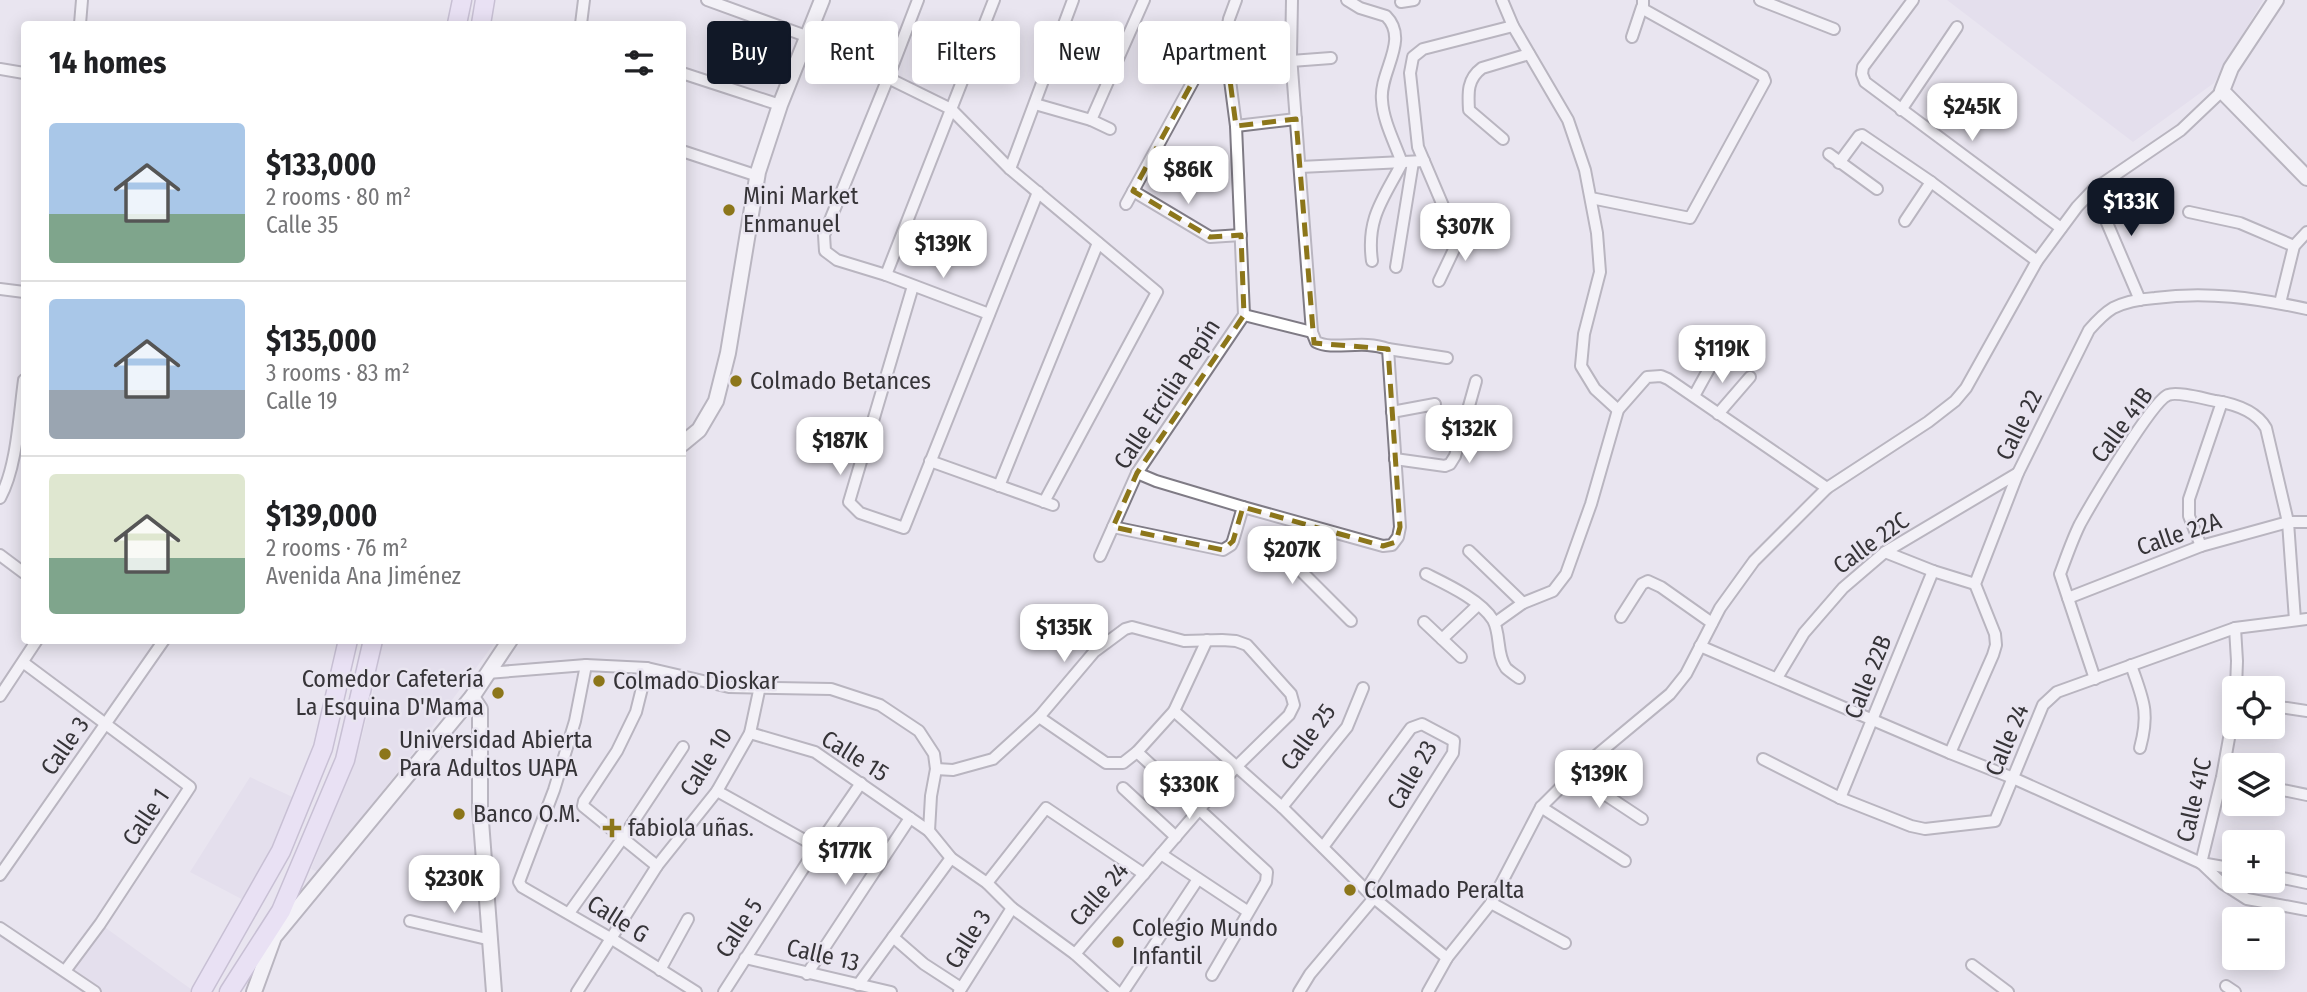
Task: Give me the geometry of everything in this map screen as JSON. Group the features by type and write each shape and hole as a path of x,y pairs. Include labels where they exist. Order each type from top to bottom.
{"main road":[{"path":"458,21 462,0"},
{"path":"482,21 485,0"},
{"path":"201,992 281,852 323,748 347,644"},
{"path":"229,992 281,911 345,760 372,644"}],"street":[{"path":"80,21 82,0"},
{"path":"581,21 584,0"},
{"path":"707,0 804,41"},
{"path":"686,441 699,430 716,401 729,353 758,176 780,105 822,0"},
{"path":"898,52 918,0"},
{"path":"886,275 994,0"},
{"path":"1010,169 1073,0"},
{"path":"1091,120 1144,0"},
{"name":"Calle Ercilia Pepín","path":"1229,21 1236,0"},
{"path":"1292,0 1296,119 1312,332 1316,342 1325,345 1370,344 1447,358"},
{"path":"1347,0 1360,8 1386,16 1396,33 1381,97 1383,112 1458,241 1439,281"},
{"path":"1401,2 1414,0"},
{"path":"1503,0 1513,26 1568,120 1578,144 1597,233 1600,278 1584,334 1581,366 1595,388 1618,410"},
{"path":"1760,0 1834,29"},
{"path":"1913,0 1863,67 1865,82 2061,228"},
{"path":"1428,992 1447,958 1491,903 1541,807 1574,774 1670,694 1686,674 1720,608 1754,561 1827,488 1928,422 1955,401 1966,388 2037,261 2061,228 2093,190 2181,130 2222,91 2235,61 2276,0"},
{"path":"1591,198 1690,218 1765,81 1763,76 1643,4 1632,37"},
{"path":"1396,267 1416,134 1410,73 1413,57 1423,49 1513,26"},
{"path":"1901,110 1958,27"},
{"path":"1503,139 1469,110 1469,85 1476,72 1482,68 1529,54"},
{"path":"1292,61 1331,58"},
{"path":"0,69 21,72"},
{"path":"686,74 780,105"},
{"path":"898,83 951,109 1010,169 1157,292 1049,503 930,461"},
{"path":"886,84 824,236 825,251 837,260 886,275 989,314"},
{"path":"1126,204 1191,84"},
{"name":"Calle Ercilia Pepín","path":"1100,556 1137,473 1244,315 1236,126 1230,84"},
{"path":"2222,91 2307,178"},
{"path":"1035,104 1091,120 1110,129"},
{"path":"1236,126 1296,119"},
{"path":"1839,163 1858,136 1863,135 2037,261"},
{"path":"686,151 758,176"},
{"path":"1829,154 1877,189"},
{"path":"1300,167 1413,162"},
{"path":"1372,261 1372,223 1378,204 1413,162"},
{"path":"1905,221 1931,182"},
{"path":"2093,190 2140,300"},
{"path":"1133,191 1210,237 1241,235"},
{"path":"913,286 849,502 859,513 904,528 1038,192"},
{"path":"2189,212 2240,223 2294,246"},
{"path":"2280,303 2294,246 2307,232"},
{"path":"999,486 1098,243"},
{"path":"0,289 21,292"},
{"name":"Calle 22","path":"1975,584 2018,474 2089,330 2101,316 2115,307 2140,300 2186,293 2280,303 2307,309"},
{"path":"1244,315 1312,332"},
{"path":"1137,473 1309,526 1383,546 1392,545 1396,542 1400,527 1388,349"},
{"path":"1694,396 1715,358"},
{"path":"1494,623 1523,603 1553,591 1566,574 1591,504 1618,410 1647,377 1661,376 1694,396 1827,488"},
{"path":"1718,414 1750,377"},
{"path":"1395,459 1445,466 1450,464 1455,456 1476,381"},
{"name":"Calle 41B","path":"2095,680 2060,575 2079,526 2127,446 2162,398 2171,393 2222,402 2252,412 2266,428 2288,522 2301,620"},
{"path":"0,498 5,489 21,399"},
{"path":"2201,546 2189,516 2189,499 2222,402"},
{"path":"1392,412 1435,404"},
{"name":"Calle 22C","path":"1777,678 1804,633 1843,588 1885,552 2018,474"},
{"path":"1113,527 1223,550 1233,541 1243,507"},
{"name":"Calle 22A","path":"2067,598 2201,546 2288,522 2307,522"},
{"path":"1309,526 1300,565 1302,572 1351,621"},
{"path":"1469,551 1523,603"},
{"path":"1885,552 1933,572 1975,584 1994,634 1996,645 1993,655 1950,754"},
{"path":"0,555 21,571"},
{"name":"Calle 22B","path":"1840,798 1933,572"},
{"path":"1426,574 1478,605 1494,623 1500,653 1506,667 1519,678"},
{"path":"1621,617 1642,584 1648,581 1661,587 1712,623"},
{"path":"1442,639 1478,605"},
{"name":"Calle 24","path":"1763,759 1840,798 1911,826 1925,829 1995,821 2043,705 2057,692 2235,628 2301,620"},
{"path":"1424,622 1461,657"},
{"path":"936,769 953,769 993,759 1038,717 1094,652 1125,629 1139,628 1184,641 1208,640 1174,711 1137,752 1118,765 1106,763 1038,717"},
{"path":"2235,628 2236,676"},
{"name":"Calle 24","path":"1074,954 1235,768 1289,715 1294,705 1291,694 1247,645 1236,641 1208,640"},
{"path":"0,696 35,644"},
{"name":"Calle 3","path":"0,875 161,644"},
{"path":"254,992 274,937 472,697 507,644"},
{"path":"1700,646 1950,754 2013,778 2201,863 2222,867"},
{"name":"Calle 1","path":"24,663 190,786 100,924 65,971"},
{"path":"487,673 586,665 647,668 729,687 831,689 880,705 919,731 934,754 936,769 929,831"},
{"name":"Calle G","path":"586,665 575,721 554,790 519,882 522,887 696,992"},
{"path":"2131,665 2146,714 2146,727 2140,748"},
{"path":"647,668 636,712 617,751 583,806 657,866"},
{"name":"Calle 10","path":"577,992 657,866 717,791 750,733 760,686"},
{"name":"Calle 25","path":"1282,807 1347,727 1363,688"},
{"path":"472,697 480,709 480,808 494,992"},
{"path":"2285,708 2307,711"},
{"path":"1174,711 1282,807 1370,894 1447,958"},
{"name":"Calle 23","path":"1323,847 1411,728 1422,724 1451,737 1455,745 1453,753 1370,894"},
{"name":"Calle 15","path":"750,733 815,752 861,783 929,831 951,858 987,883 1012,908 1074,954 1117,992"},
{"name":"Calle 41C","path":"2201,863 2228,739"},
{"path":"569,913 683,747"},
{"path":"1137,752 1267,872 1266,882 1212,975"},
{"path":"1574,774 1642,819"},
{"name":"Calle 5","path":"724,992 861,783"},
{"path":"1124,788 1176,837"},
{"path":"2285,790 2307,795"},
{"path":"717,791 817,847"},
{"path":"1541,807 1625,861"},
{"path":"987,883 1046,808 1144,874"},
{"path":"807,974 910,818"},
{"path":"1161,854 1247,911"},
{"path":"858,985 951,858"},
{"path":"2201,863 2222,883 2247,900 2307,910"},
{"path":"1123,992 1198,878"},
{"path":"2285,878 2307,883"},
{"path":"1299,992 1370,894"},
{"path":"1491,903 1565,943"},
{"name":"Calle 3","path":"960,990 1012,908"},
{"path":"660,970 688,919"},
{"path":"410,921 491,940"},
{"path":"0,928 94,992"},
{"path":"892,937 960,990"},
{"name":"Calle 13","path":"745,958 891,992"},
{"path":"1972,965 2002,990"}],"highlighted area":[{"path":"1221,42 1225,42 1236,126 1296,119 1314,343 1388,349 1400,527 1396,542 1383,546 1243,507 1233,541 1223,550 1113,527 1137,473 1244,315 1241,235 1210,237 1133,191 1210,50"}],"shaded area":[{"path":"1947,0 2263,0 2214,83 2133,142"},
{"name":"Universidad Abierta Para Adultos UAPA","path":"381,644 494,644 405,763 318,872 311,869 360,744"},
{"path":"250,777 301,801 251,904 190,872"},
{"path":"103,926 195,992 101,992 72,971"}],"place":[{"name":"Mini Market Enmanuel","path":"729,210"},
{"name":"Colmado Betances","path":"736,381"},
{"name":"Colmado Dioskar","path":"599,681"},
{"name":"Comedor Cafetería La Esquina D'Mama","path":"498,693"},
{"name":"Universidad Abierta Para Adultos UAPA","path":"385,754"},
{"name":"Banco O.M.","path":"459,814"},
{"name":"fabiola uñas.","path":"612,828"},
{"name":"Colmado Peralta","path":"1350,890"},
{"name":"Colegio Mundo Infantil","path":"1118,942"}]}
